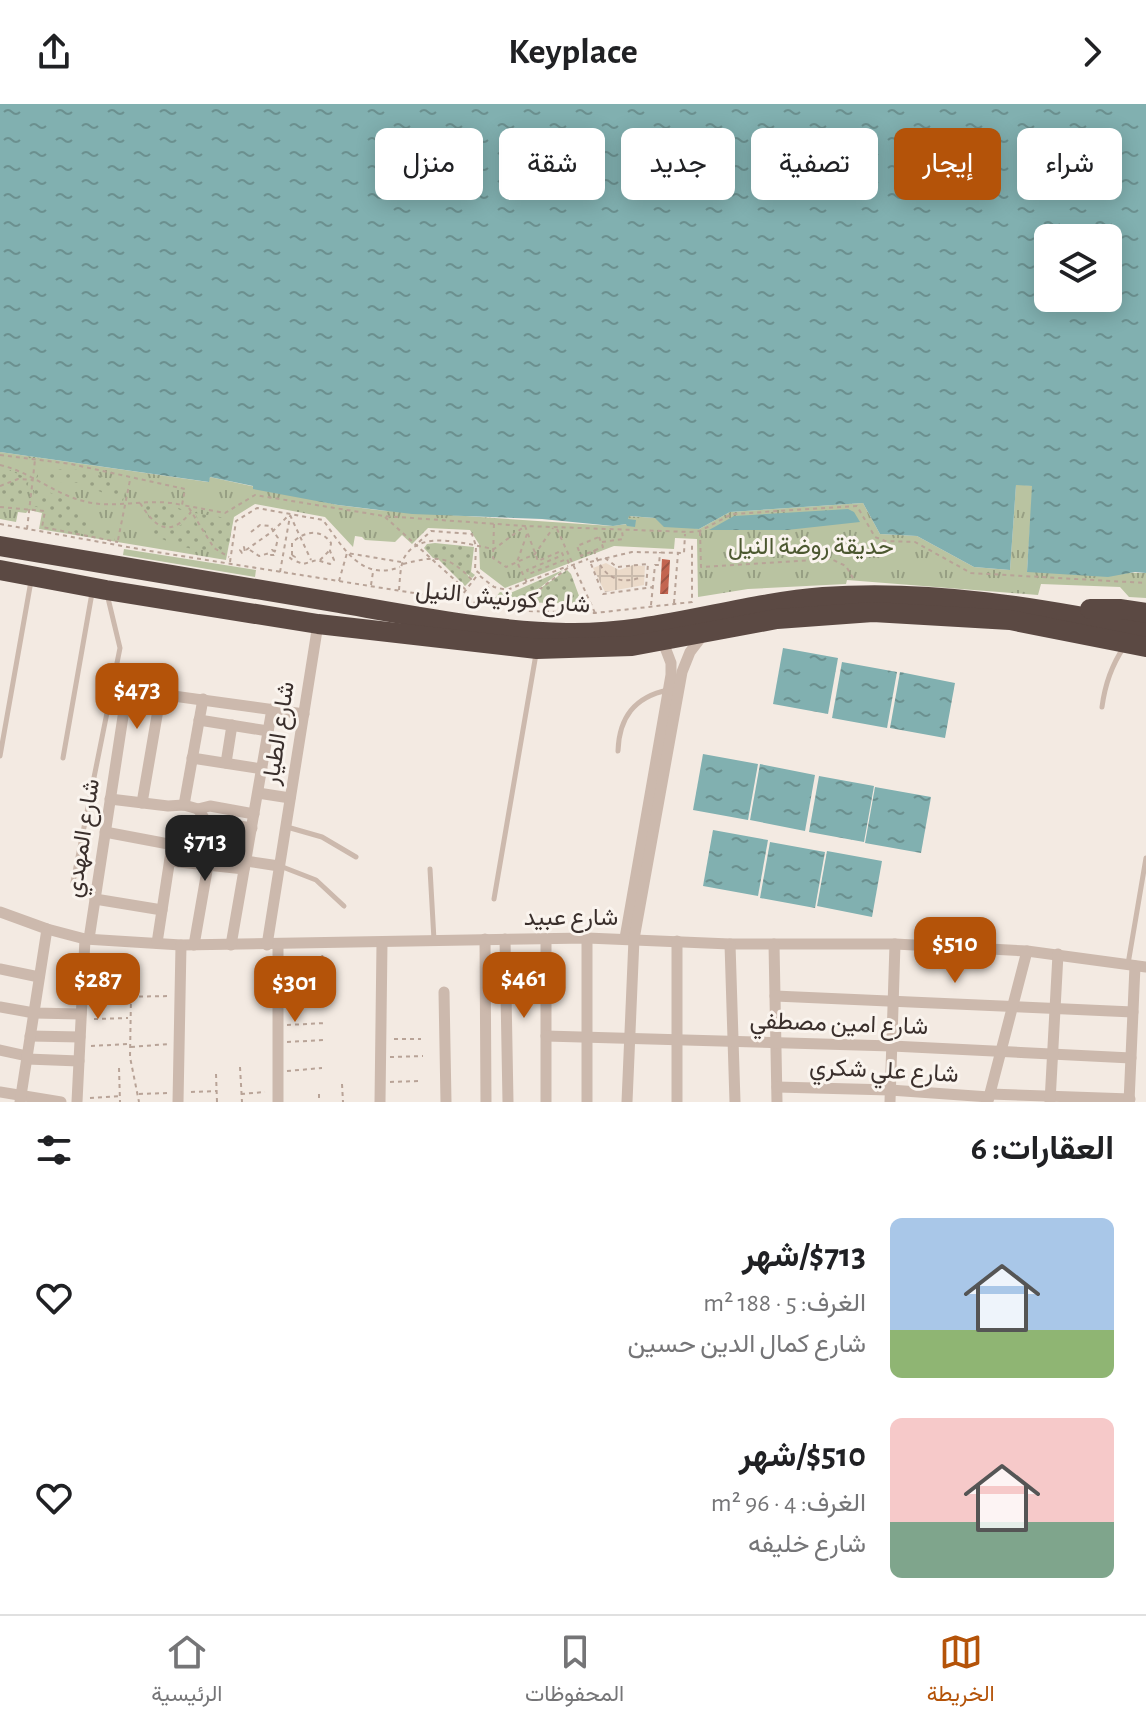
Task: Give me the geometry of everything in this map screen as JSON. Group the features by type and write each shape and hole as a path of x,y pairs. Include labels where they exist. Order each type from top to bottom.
{"highway":[{"name":"شارع كورنيش النيل","path":"0,546 446,621 566,633 635,629 785,602 863,596 957,599 1065,613 1146,629"},
{"path":"100,589 114,576 110,566"},
{"name":"شارع كورنيش النيل","path":"0,570 318,624 537,649 601,649 663,642 777,619 873,612 1010,620 1136,645"},
{"path":"159,597 153,587 154,581 164,575"},
{"path":"1065,613 1102,608 1146,613"}],"street":[{"name":"شارع الطيار","path":"278,1097 278,1005 272,945 279,866 318,624"},
{"path":"629,938 682,672 690,652 703,635"},
{"path":"627,1102 629,938 669,690 671,663 663,642"},
{"path":"142,803 159,704 166,695 304,714"},
{"name":"شارع المهدي","path":"77,1100 87,939 126,697"},
{"path":"184,805 203,699"},
{"path":"231,945 272,709"},
{"path":"199,720 268,731"},
{"path":"226,763 232,725"},
{"path":"192,758 262,769"},
{"path":"258,793 290,798"},
{"path":"110,799 198,809 210,806 254,814"},
{"path":"198,809 206,821 252,828"},
{"path":"105,832 232,856"},
{"path":"157,943 172,845"},
{"path":"170,861 279,866"},
{"path":"194,945 208,865"},
{"path":"95,899 162,910"},
{"name":"شارع عبيد","path":"0,912 87,939 181,945 629,938 730,944 895,944 1027,951 1136,966"},
{"path":"21,1098 47,929"},
{"path":"587,938 587,1102"},
{"path":"485,939 486,1102"},
{"path":"505,939 508,1102"},
{"path":"546,939 546,1102"},
{"path":"677,941 677,1102"},
{"path":"380,1102 382,943"},
{"path":"730,944 735,1102"},
{"path":"774,944 777,1102"},
{"path":"890,1096 895,944"},
{"path":"178,1102 181,945"},
{"path":"989,1098 1027,951"},
{"path":"1050,1100 1058,954"},
{"path":"1130,1100 1136,966"},
{"path":"0,969 39,977"},
{"path":"444,992 446,1102"},
{"path":"775,996 1133,1012"},
{"path":"0,1007 81,1017"},
{"path":"30,1036 80,1042"},
{"name":"شارع امين مصطفي","path":"546,1036 892,1046 1131,1058"},
{"path":"0,1050 27,1058 79,1061"},
{"name":"شارع علي شكري","path":"777,1087 890,1096 1130,1100"},
{"path":"0,1092 21,1098 61,1102"}],"lane":[{"path":"0,756 31,576"},
{"path":"63,758 100,589"},
{"path":"73,882 120,648 100,589"},
{"path":"1102,707 1105,684 1114,662 1136,645"},
{"path":"494,899 537,649"},
{"path":"618,751 618,733 636,703 651,694 669,690"},
{"path":"286,827 322,837 356,857"},
{"path":"1136,966 1146,858"},
{"path":"279,866 316,880 344,906"},
{"path":"430,869 434,941"}],"path":[{"path":"0,455 35,458 185,489 182,505"},
{"path":"27,529 35,458"},
{"path":"0,465 20,471 75,499 108,505 164,501 225,513 255,495 384,516 555,528 685,532 700,531 732,514 857,506 875,537 885,541 915,542 971,573 1146,583"},
{"path":"0,486 18,479 33,479"},
{"path":"0,507 45,511 42,527 118,543 130,479"},
{"path":"139,502 153,523 162,527 179,524 191,512"},
{"path":"188,506 214,548 230,558"},
{"path":"229,564 236,521 257,508 323,520 347,553 357,563 373,570 388,571 420,559 444,558 473,581"},
{"path":"251,532 263,524 270,526 273,531 278,541 274,555 259,556 248,550 273,531 290,514"},
{"path":"290,514 312,561"},
{"path":"280,572 290,514"},
{"path":"384,516 466,590"},
{"path":"0,524 514,609 595,613 692,602 692,542"},
{"path":"494,524 493,558 506,567 535,554 555,528"},
{"path":"416,545 428,541 494,549 525,526"},
{"path":"525,526 538,561 561,551 563,555 527,570 529,574 567,559 571,565"},
{"path":"555,528 595,613"},
{"path":"601,542 623,539 622,530"},
{"path":"700,531 701,567 831,559 846,566 854,581"},
{"path":"310,532 325,536 330,541 330,551 333,562 327,565 320,561 303,564 290,558 292,543 310,532"},
{"path":"399,591 402,564 428,532 470,533 476,546 475,570 491,584 507,590 589,560 660,551 684,553 685,532"},
{"path":"448,532 448,543"},
{"path":"527,533 517,562 527,583"},
{"path":"599,537 601,542 603,547 581,556 577,546 599,537"},
{"path":"685,541 701,542"},
{"path":"594,550 603,571 614,579 627,581 639,578"},
{"path":"320,561 323,554 330,551"},
{"path":"651,607 655,565 659,565 660,551"},
{"path":"674,604 678,552"},
{"path":"347,553 402,564"},
{"path":"339,581 347,553"},
{"path":"586,554 603,594 653,587"},
{"path":"605,557 617,567 648,564 646,588"},
{"path":"514,609 522,598 536,592 571,565"},
{"path":"371,586 373,570"},
{"path":"458,600 478,574"},
{"path":"476,603 491,584"},
{"path":"278,1005 325,1000 321,944"},
{"path":"115,997 180,995"},
{"path":"131,996 130,1045 139,1102"},
{"path":"81,1017 130,1018"},
{"path":"278,1026 326,1023"},
{"path":"381,1038 421,1039"},
{"path":"278,1043 324,1040"},
{"path":"80,1042 179,1044"},
{"path":"381,1057 423,1056"},
{"path":"240,1067 242,1102"},
{"path":"119,1068 120,1102"},
{"path":"278,1072 322,1068"},
{"path":"216,1074 217,1102"},
{"path":"380,1082 420,1081"},
{"path":"342,1084 343,1102"},
{"path":"241,1094 278,1097"},
{"path":"319,1094 319,1102"},
{"path":"77,1100 120,1096"}],"green space":[{"name":"حديقة روضة النيل","path":"0,452 208,482 210,477 338,505 377,510 612,526 627,524 628,516 655,518 699,529 730,512 863,503 880,534 917,536 974,567 1010,570 1016,484 1033,486 1027,571 1146,573 1146,598 1129,597 1120,587 1041,584 1038,595 847,580 846,584 748,589 698,597 697,539 675,538 674,549 614,546 505,588 480,569 479,544 470,530 428,528 412,544 402,535 395,542 365,540 355,536 353,547 325,517 255,504 234,517 226,560 39,529 42,513 29,510 26,513 18,512 16,522 0,519"},
{"path":"0,466 29,479 24,503 0,501 0,486 20,479 0,485"},
{"path":"63,469 94,473 126,488 123,501 79,483 36,479 38,472"},
{"path":"35,485 71,503 97,526 116,533 114,541 46,526 48,509 31,506"},
{"path":"168,503 185,511 181,520 167,526 157,524 141,504"},
{"path":"195,513 233,519 229,544 222,552 203,530"},
{"path":"192,516 212,549 180,546 149,532 152,524 174,528"},
{"path":"427,544 474,547 471,572 475,575 472,578 467,574 471,580 465,586 424,548"},
{"path":"124,549 256,570 255,577 123,555"},
{"path":"563,570 529,596 567,570 582,604 520,602 528,596 518,601 495,598 500,592 508,594"}],"shaded area":[{"path":"606,563 619,570 633,565 645,566 644,585 605,592 593,568"}],"water":[{"path":"0,104 1146,104 1146,573 1108,577 1027,572 1032,486 1016,485 1010,570 974,567 917,536 880,534 863,503 730,512 699,529 664,527 655,518 629,516 628,519 636,520 635,527 542,519 412,514 338,505 253,489 253,486 210,477 209,482 0,452"},
{"path":"848,509 860,522 787,530 709,530 734,516"},
{"path":"783,648 838,658 828,714 773,704"},
{"path":"842,662 897,672 887,728 832,718"},
{"path":"900,672 955,683 945,738 890,728"},
{"path":"703,754 758,764 748,820 693,810"},
{"path":"760,764 815,775 805,831 750,820"},
{"path":"819,776 874,786 864,842 809,832"},
{"path":"875,787 931,797 921,853 865,843"},
{"path":"713,830 768,840 758,896 703,886"},
{"path":"770,842 825,852 815,908 760,898"},
{"path":"827,851 882,861 872,917 817,906"}],"building":[{"path":"662,559 670,560 668,594 660,594"}]}
